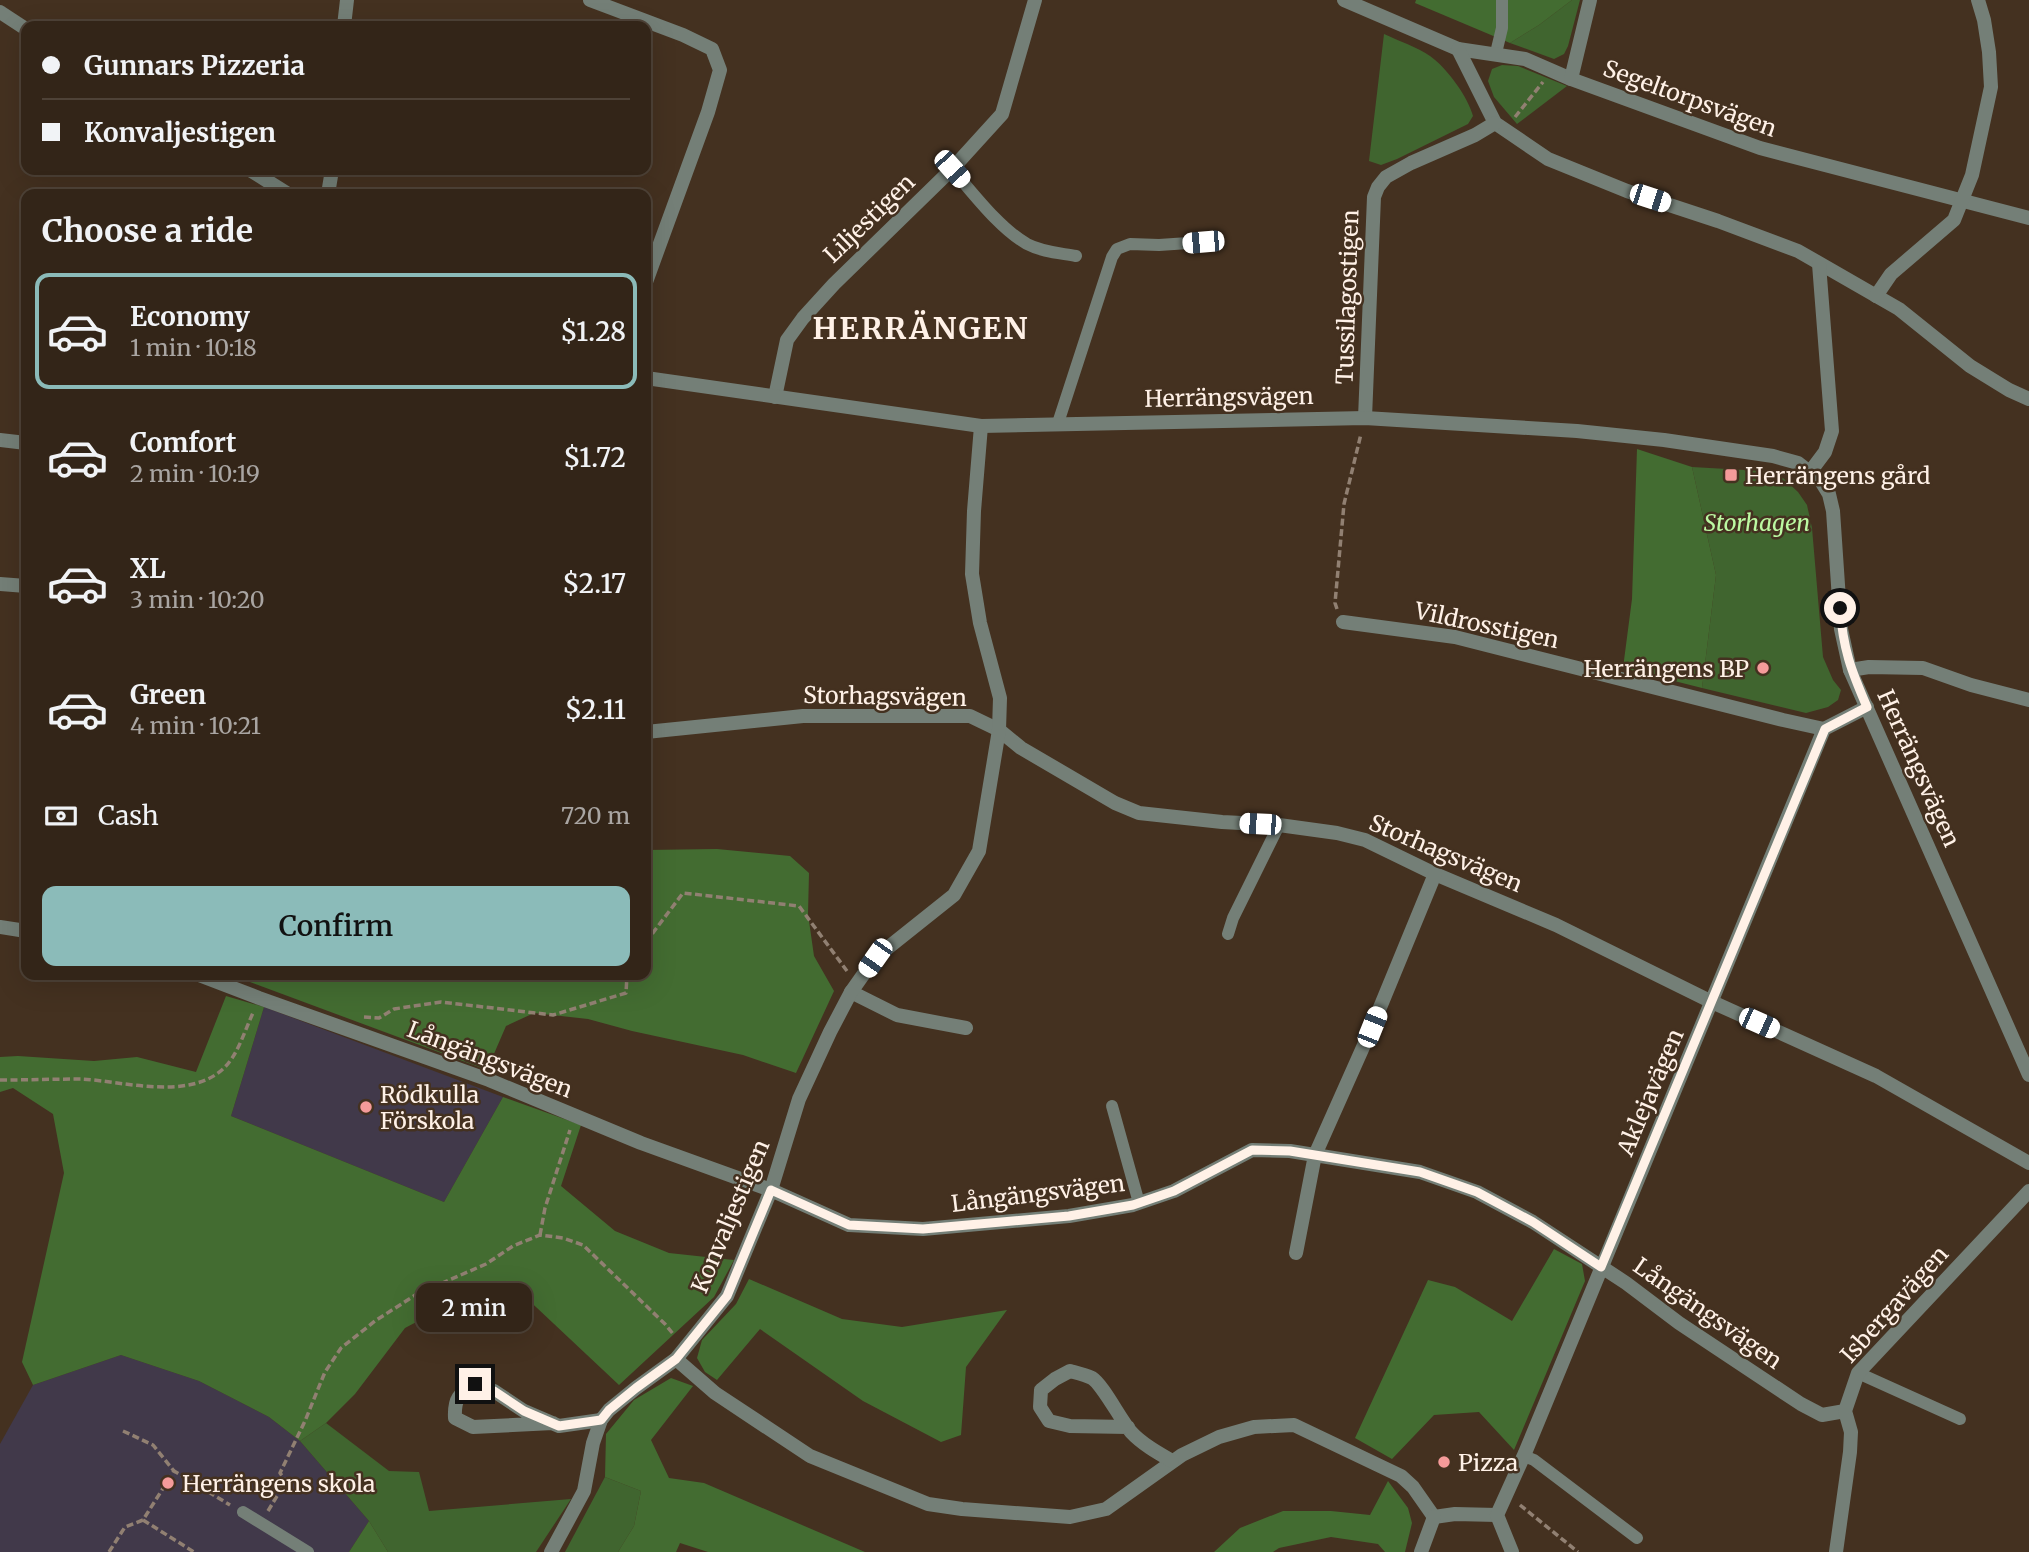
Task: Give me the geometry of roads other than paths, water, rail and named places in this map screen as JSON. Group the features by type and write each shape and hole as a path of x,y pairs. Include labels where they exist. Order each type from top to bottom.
{"street":[{"path":"345,21 347,0"},
{"path":"590,0 646,21"},
{"name":"Liljestigen","path":"775,397 787,340 803,318 834,284 952,169 1002,114 1035,0"},
{"name":"Segeltorpsvägen","path":"1344,0 1458,49 1525,59 1571,79 1760,148 2029,218"},
{"path":"1571,79 1590,0"},
{"path":"1876,296 1891,274 1954,220 1972,175 1991,87 1989,52 1978,0"},
{"path":"0,12 21,26"},
{"path":"651,23 712,48 720,70 708,112 651,268"},
{"path":"1458,49 1500,126 1548,159 1627,191 1798,251 1899,309 1970,366 2029,399"},
{"name":"Tussilagostigen","path":"1365,418 1374,197 1378,187 1386,177 1411,163 1500,126"},
{"path":"258,175 280,189"},
{"path":"1810,472 1825,452 1832,431 1819,264"},
{"name":"Herrängsvägen","path":"651,379 981,426 1365,418 1577,431 1664,440 1773,456 1798,463 1821,481 1829,494 1833,511 1841,629 1850,670 2029,1075"},
{"name":"Konvaljestigen","path":"551,1552 584,1491 593,1443 601,1420 609,1410 680,1354 727,1296 771,1190 799,1099 854,988 875,958 954,894 979,851 999,730 1000,698 980,624 972,574 981,426"},
{"path":"0,440 21,442"},
{"path":"0,584 21,586"},
{"name":"Vildrosstigen","path":"1343,622 1455,638 1825,729"},
{"path":"1850,670 1868,667 1923,668 1971,685 2029,700"},
{"path":"1825,729 1867,707"},
{"name":"Storhagsvägen","path":"651,732 817,716 970,716 999,730 1021,748 1115,803 1139,813 1279,825 1366,841 1435,874 1556,925 1712,1002 1876,1076 2029,1163"},
{"name":"Aklejavägen","path":"1497,1515 1524,1456 1825,729"},
{"path":"1296,1254 1315,1155 1372,1027 1435,874"},
{"path":"0,928 21,930"},
{"name":"Långängsvägen","path":"212,980 489,1080 641,1143 771,1190 849,1225 923,1229 1069,1216 1139,1203 1174,1191 1252,1150 1290,1151 1420,1172 1477,1192 1533,1222 1801,1404 1822,1415 1845,1412"},
{"path":"854,988 897,1015 965,1028"},
{"name":"Isbergavägen","path":"1836,1552 1850,1452 1851,1432 1845,1412 1858,1373 2029,1191"},
{"path":"680,1354 715,1392 810,1456 928,1504 1070,1517 1106,1508 1172,1461 1219,1437 1254,1427 1294,1425 1401,1476 1413,1487 1434,1517"},
{"path":"1128,1427 1070,1426 1049,1421 1040,1407 1041,1390 1070,1371 1093,1379 1104,1391 1133,1434 1172,1461"},
{"path":"553,1423 473,1427 455,1418 454,1408 460,1394 475,1384 494,1391 524,1411 553,1423 559,1426 601,1420"},
{"path":"1434,1517 1455,1514 1497,1515 1512,1552"},
{"path":"1422,1552 1434,1517"}],"lane":[{"path":"1496,53 1502,28 1502,0"},
{"path":"952,169 998,219 1028,244 1045,251 1076,256"},
{"path":"1058,423 1112,257 1117,249 1130,244 1203,242"},
{"path":"1228,934 1233,918 1279,825"},
{"path":"1112,1106 1139,1203"},
{"path":"1858,1373 1960,1419"},
{"path":"1524,1456 1534,1460 1637,1538"},
{"path":"243,1512 308,1552"}],"place":[{"name":"Herrängens gård","path":"1731,475"},
{"name":"Herrängens BP","path":"1763,668"},
{"name":"Rödkulla Förskola","path":"366,1107"},
{"name":"Pizza","path":"1444,1462"},
{"name":"Herrängens skola","path":"168,1483"}],"district":[{"name":"HERRÄNGEN","path":"921,328"}],"park label":[{"name":"Storhagen","path":"1757,522"}]}
